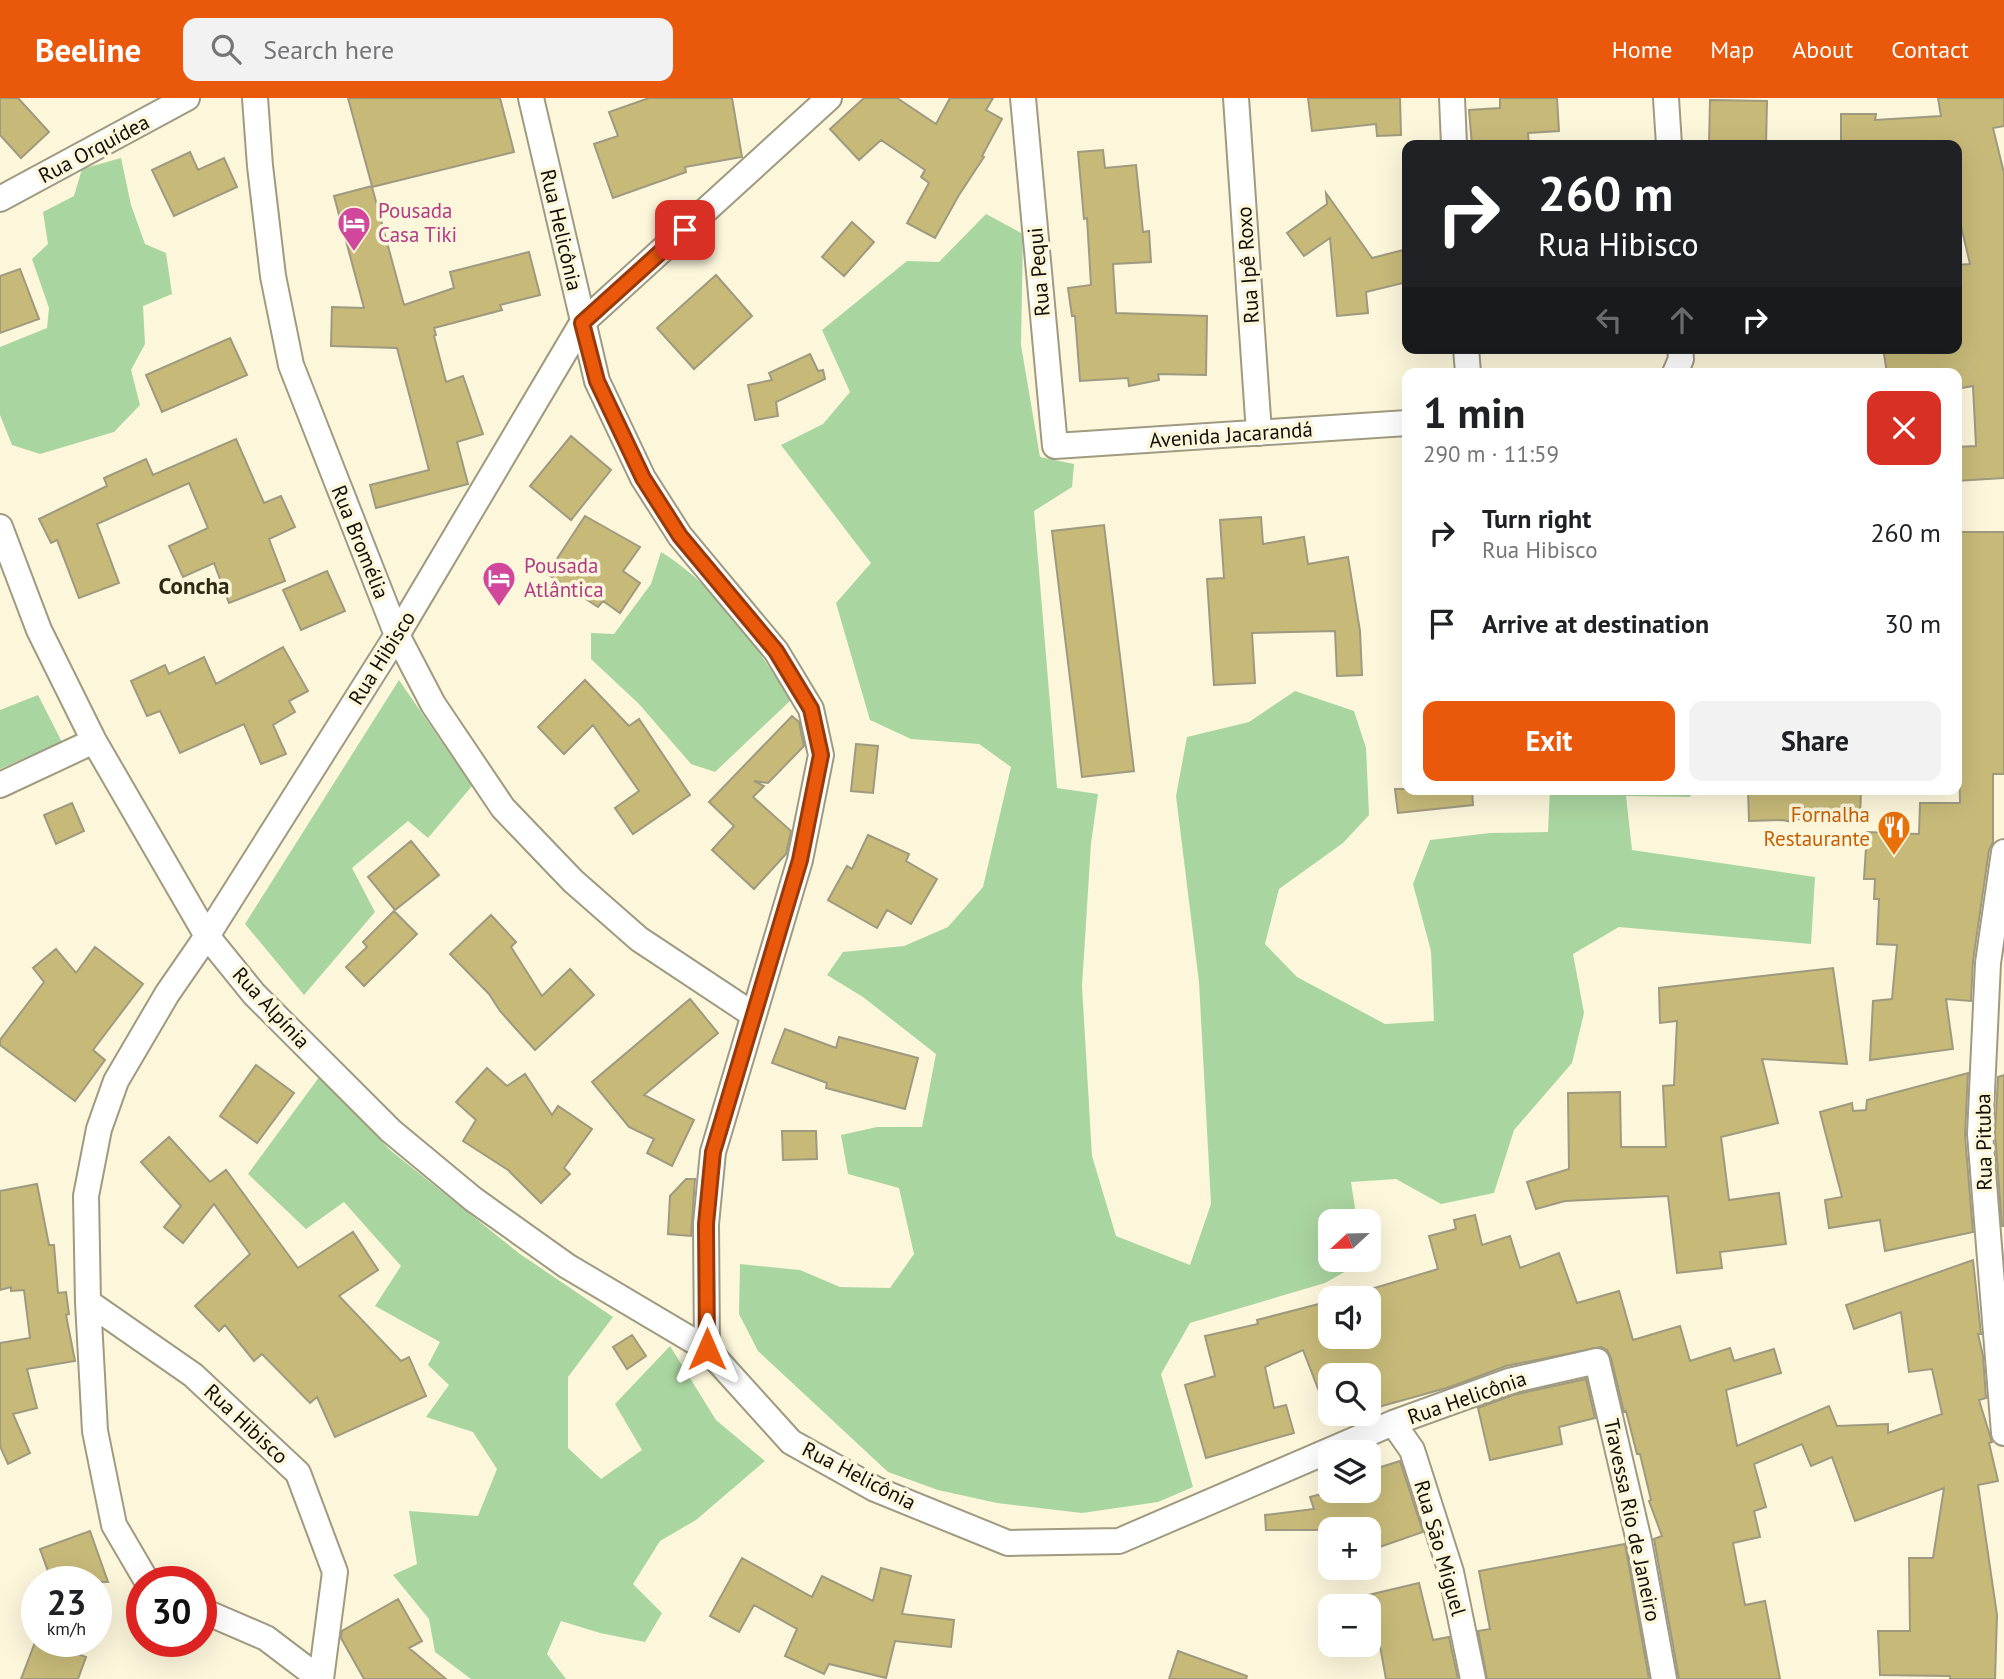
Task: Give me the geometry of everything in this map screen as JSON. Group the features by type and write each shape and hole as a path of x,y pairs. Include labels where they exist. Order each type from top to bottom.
{"street":[{"name":"Rua Orquídea","path":"0,199 187,98"},
{"name":"Rua Bromélia","path":"254,98 273,276 291,365 397,635 433,704 503,808 573,881 639,939 752,1014"},
{"name":"Rua Helicônia","path":"531,98 597,381 643,478 680,536 776,651 811,709 821,755 800,860 713,1152 706,1224 707,1349 790,1442 876,1489 1008,1543 1119,1541 1393,1423 1509,1381 1597,1361"},
{"name":"Rua Hibisco","path":"138,1566 114,1525 95,1431 88,1302 86,1196 99,1129 116,1082 167,994 207,936 397,635 582,323 829,98"},
{"name":"Rua Pequi","path":"1023,98 1055,446"},
{"name":"Rua Ipê Roxo","path":"1236,98 1259,433"},
{"path":"1452,98 1454,140"},
{"path":"1666,98 1669,140"},
{"name":"Avenida Jacarandá","path":"1055,446 1402,423"},
{"name":"Rua Alpínia","path":"0,527 39,630 93,741 207,936 254,993 391,1131 474,1199 567,1266 707,1349"},
{"path":"0,785 93,741"},
{"name":"Rua Pituba","path":"2004,852 1988,963 1980,1134 2004,1433"},
{"name":"Rua Hibisco","path":"88,1302 193,1375 298,1473 335,1572 320,1679 267,1638 217,1617"},
{"name":"Travessa Rio de Janeiro","path":"1597,1361 1639,1541 1664,1679"},
{"name":"Rua São Miguel","path":"1393,1423 1412,1450 1451,1572 1473,1679"}],"green space":[{"path":"121,158 131,205 145,244 166,253 172,294 143,306 145,344 131,370 140,405 114,432 40,454 12,445 0,415 0,347 47,328 49,308 32,259 48,244 43,212 74,196 82,169"},
{"path":"986,214 1023,234 1021,345 1040,457 1074,464 1072,487 1034,511 1057,788 1098,794 1091,843 1082,986 1092,1156 1116,1236 1190,1265 1211,1204 1199,982 1176,796 1187,737 1249,722 1295,691 1354,711 1366,748 1369,815 1343,843 1279,889 1265,944 1297,977 1385,1024 1434,1021 1431,951 1413,884 1430,840 1490,833 1548,832 1550,795 1691,795 1626,796 1632,850 1815,877 1811,944 1619,927 1573,954 1584,1013 1572,1063 1514,1130 1494,1193 1441,1204 1396,1179 1351,1182 1355,1209 1318,1209 1318,1272 1344,1272 1325,1283 1190,1323 1161,1374 1193,1487 1158,1502 1082,1513 997,1503 938,1490 888,1472 758,1351 739,1314 740,1264 800,1270 840,1287 890,1288 914,1254 899,1188 848,1174 841,1135 877,1127 922,1127 936,1054 863,997 827,975 843,952 904,946 948,927 983,887 1011,767 979,744 911,739 870,720 836,603 871,563 781,445 823,424 850,392 822,330 907,261 939,262"},
{"path":"661,552 700,582 734,618 791,700 715,772 691,764 639,704 591,659 591,633 614,634 651,584"},
{"path":"399,680 472,786 428,838 408,821 352,868 375,912 304,995 245,924"},
{"path":"38,695 62,742 0,769 0,710"},
{"path":"320,1076 390,1150 520,1254 613,1317 568,1377 568,1448 601,1479 642,1450 615,1404 670,1346 716,1420 765,1461 696,1520 660,1541 633,1584 662,1613 645,1642 600,1633 561,1621 547,1654 566,1679 471,1679 435,1652 429,1619 393,1575 417,1564 409,1511 478,1516 497,1469 473,1432 426,1417 449,1385 428,1365 440,1342 375,1306 401,1266 344,1202 306,1229 248,1174"}],"building":[{"path":"0,98 18,98 49,132 21,158 0,135"},
{"path":"348,98 500,98 514,152 372,187 404,305 454,288 450,272 529,252 540,295 500,305 502,310 434,328 446,382 463,376 483,434 457,442 468,484 376,508 370,485 429,470 397,348 331,346 332,307 364,308 334,196 372,186"},
{"path":"649,98 732,98 742,157 685,167 686,172 613,198 594,144 618,136 609,112"},
{"path":"864,98 897,98 936,124 950,98 993,98 986,110 1002,119 982,156 984,157 935,238 907,223 929,183 921,177 925,170 881,140 859,160 830,129"},
{"path":"1308,98 1400,98 1401,135 1377,136 1376,124 1312,131"},
{"path":"1500,98 1557,98 1559,131 1528,133 1529,140 1472,140 1469,110 1500,108"},
{"path":"1938,98 2004,98 2004,126 1993,128 2004,173 2004,478 1962,481 1962,447 1976,446 1973,386 1962,388 1962,368 1886,368 1884,354 1962,354 1962,265 1970,264 1962,230 1962,140 1841,140 1841,114 1876,114 1875,120 1941,116"},
{"path":"1710,100 1767,101 1766,140 1709,140"},
{"path":"1103,150 1105,168 1136,165 1143,232 1149,231 1151,262 1113,264 1116,313 1207,316 1206,375 1158,374 1159,380 1129,386 1128,378 1080,381 1075,316 1072,316 1068,288 1091,285 1087,218 1084,219 1078,152"},
{"path":"190,152 198,170 224,158 237,187 174,216 152,170"},
{"path":"1326,193 1372,258 1402,250 1402,283 1366,292 1368,313 1337,316 1330,238 1304,256 1287,233 1327,204"},
{"path":"852,222 874,242 844,276 822,257"},
{"path":"20,269 39,319 0,333 0,276"},
{"path":"716,275 752,316 694,369 657,328"},
{"path":"230,338 247,375 162,412 146,375"},
{"path":"810,354 818,371 823,370 825,379 776,402 778,416 755,420 748,385 772,380 769,373"},
{"path":"571,436 611,470 571,520 530,486"},
{"path":"236,439 264,503 281,496 295,527 269,539 285,581 229,603 214,563 183,577 169,546 208,528 189,483 97,524 119,583 79,598 57,540 51,543 39,519 107,486 104,478 146,459 153,475"},
{"path":"585,516 640,547 623,571 640,583 620,613 603,601 598,607 547,574"},
{"path":"1261,517 1263,544 1304,537 1308,564 1348,557 1360,631 1362,675 1337,676 1335,631 1252,633 1255,683 1214,685 1207,579 1224,578 1220,520"},
{"path":"1104,525 1134,771 1082,777 1052,531"},
{"path":"1962,532 2004,532 2004,774 1993,774 1993,842 1989,850 1973,961 1971,1001 1946,999 1953,1049 1870,1060 1873,1001 1892,999 1897,945 1877,944 1879,899 1874,899 1875,879 1864,879 1867,832 1919,834 1920,803 1960,803"},
{"path":"327,571 345,611 301,630 283,590"},
{"path":"283,647 308,691 289,701 295,712 273,725 286,754 261,764 244,724 180,753 160,711 147,716 131,681 165,665 169,674 204,657 216,684"},
{"path":"585,680 629,726 639,719 690,795 633,834 615,808 639,791 593,725 564,754 538,727"},
{"path":"792,716 799,722 804,746 768,783 754,781 764,786 753,797 791,831 786,854 754,889 712,850 734,826 709,802"},
{"path":"856,744 878,746 873,793 851,791"},
{"path":"1395,789 1402,789 1402,795 1472,795 1473,805 1398,813"},
{"path":"1748,795 1861,795 1860,820 1796,819 1795,823 1783,820 1749,821"},
{"path":"72,803 84,831 56,844 44,815"},
{"path":"868,835 909,854 906,861 937,879 911,924 887,910 877,928 828,900 847,866 852,869"},
{"path":"411,841 439,875 395,910 368,877"},
{"path":"394,911 417,934 364,986 346,967 367,947 363,942"},
{"path":"491,915 516,942 511,947 542,996 570,969 594,995 535,1050 500,1011 489,994 450,954"},
{"path":"95,947 143,984 93,1050 105,1060 75,1101 0,1045 0,1040 44,982 33,968 56,949 76,973"},
{"path":"1833,968 1847,1064 1762,1059 1778,1123 1721,1137 1729,1200 1779,1193 1786,1244 1720,1252 1722,1268 1677,1273 1668,1196 1565,1201 1536,1209 1527,1182 1569,1169 1568,1093 1620,1092 1621,1147 1666,1147 1663,1086 1674,1085 1677,1021 1660,1023 1659,988"},
{"path":"690,999 718,1033 644,1095 694,1120 672,1166 647,1153 654,1139 629,1127 592,1082"},
{"path":"785,1029 836,1048 839,1037 918,1058 905,1109 826,1088 827,1083 772,1063"},
{"path":"256,1065 294,1093 257,1143 220,1116"},
{"path":"487,1068 507,1086 525,1074 552,1115 558,1106 592,1129 564,1168 570,1174 541,1203 508,1170 463,1141 476,1120 456,1102"},
{"path":"1968,1073 1965,1135 1973,1232 1885,1251 1880,1220 1829,1228 1825,1200 1842,1197 1820,1112 1852,1103 1853,1111 1866,1110 1867,1100"},
{"path":"2004,1075 2002,1226 1995,1134 1998,1077"},
{"path":"782,1131 816,1131 817,1159 783,1160"},
{"path":"169,1137 210,1182 226,1170 298,1268 353,1232 378,1270 339,1296 401,1361 409,1357 426,1396 335,1437 317,1397 310,1403 262,1354 254,1361 225,1325 219,1331 195,1306 250,1254 214,1204 183,1243 164,1227 181,1206 141,1162"},
{"path":"686,1179 695,1179 691,1236 668,1234 670,1196"},
{"path":"37,1184 49,1245 54,1245 58,1293 66,1292 69,1314 66,1315 75,1361 27,1369 37,1408 13,1414 30,1453 8,1464 0,1446 0,1343 30,1338 24,1290 11,1291 11,1287 0,1290 0,1191"},
{"path":"1475,1215 1482,1245 1510,1236 1520,1268 1559,1253 1577,1303 1619,1291 1633,1340 1680,1326 1690,1361 1730,1348 1734,1361 1774,1349 1781,1373 1726,1390 1737,1446 1829,1406 1837,1426 1888,1424 1888,1433 1942,1414 1932,1369 1909,1372 1901,1312 1854,1329 1846,1305 1973,1260 1986,1398 1979,1400 1992,1442 1989,1443 1998,1481 1978,1485 1997,1615 1995,1679 1880,1675 1878,1631 1910,1631 1909,1558 1933,1558 1944,1488 1855,1521 1832,1457 1811,1466 1802,1444 1754,1464 1766,1507 1754,1511 1760,1537 1733,1543 1745,1605 1765,1601 1780,1679 1679,1679 1654,1539 1662,1536 1649,1501 1651,1500 1640,1454 1637,1454 1626,1411 1624,1412 1611,1358 1607,1350 1601,1347 1506,1366 1450,1387 1381,1406 1381,1363 1318,1363 1318,1389 1303,1350 1265,1367 1274,1408 1286,1405 1294,1433 1206,1458 1185,1385 1215,1376 1205,1336 1258,1324 1257,1320 1318,1304 1318,1349 1381,1349 1381,1286 1438,1269 1429,1236 1456,1229 1454,1220"},
{"path":"632,1335 646,1356 627,1369 613,1347"},
{"path":"1586,1379 1595,1418 1559,1427 1562,1444 1490,1460 1478,1408 1513,1395"},
{"path":"1400,1461 1423,1532 1381,1547 1381,1517 1318,1517 1318,1530 1266,1530 1265,1515 1314,1509 1310,1497 1318,1495 1318,1503 1381,1503 1381,1467"},
{"path":"90,1531 102,1566 46,1566 40,1549"},
{"path":"1625,1544 1649,1679 1487,1679 1478,1631 1490,1629 1479,1571"},
{"path":"742,1558 812,1597 822,1576 873,1601 881,1568 911,1576 902,1614 954,1620 951,1647 895,1641 886,1678 829,1664 824,1674 785,1656 797,1629 754,1605 739,1632 710,1616"},
{"path":"1419,1583 1433,1640 1449,1637 1458,1679 1386,1679 1381,1652 1381,1594 1372,1594"},
{"path":"398,1599 422,1641 409,1648 446,1679 364,1679 341,1638 342,1631"},
{"path":"1178,1651 1247,1676 1246,1679 1169,1679"},
{"path":"29,1657 86,1657 78,1679 21,1679"}],"place":[{"name":"Pousada Casa Tiki","path":"354,253"},
{"name":"Pousada Atlântica","path":"499,608"},
{"name":"Fornalha Restaurante","path":"1894,857"}],"district":[{"name":"Concha","path":"194,586"}],"route":[{"path":"685,230 582,323 597,381 643,478 680,536 776,651 811,709 821,755 800,860 713,1152 706,1224 707,1349"}]}
